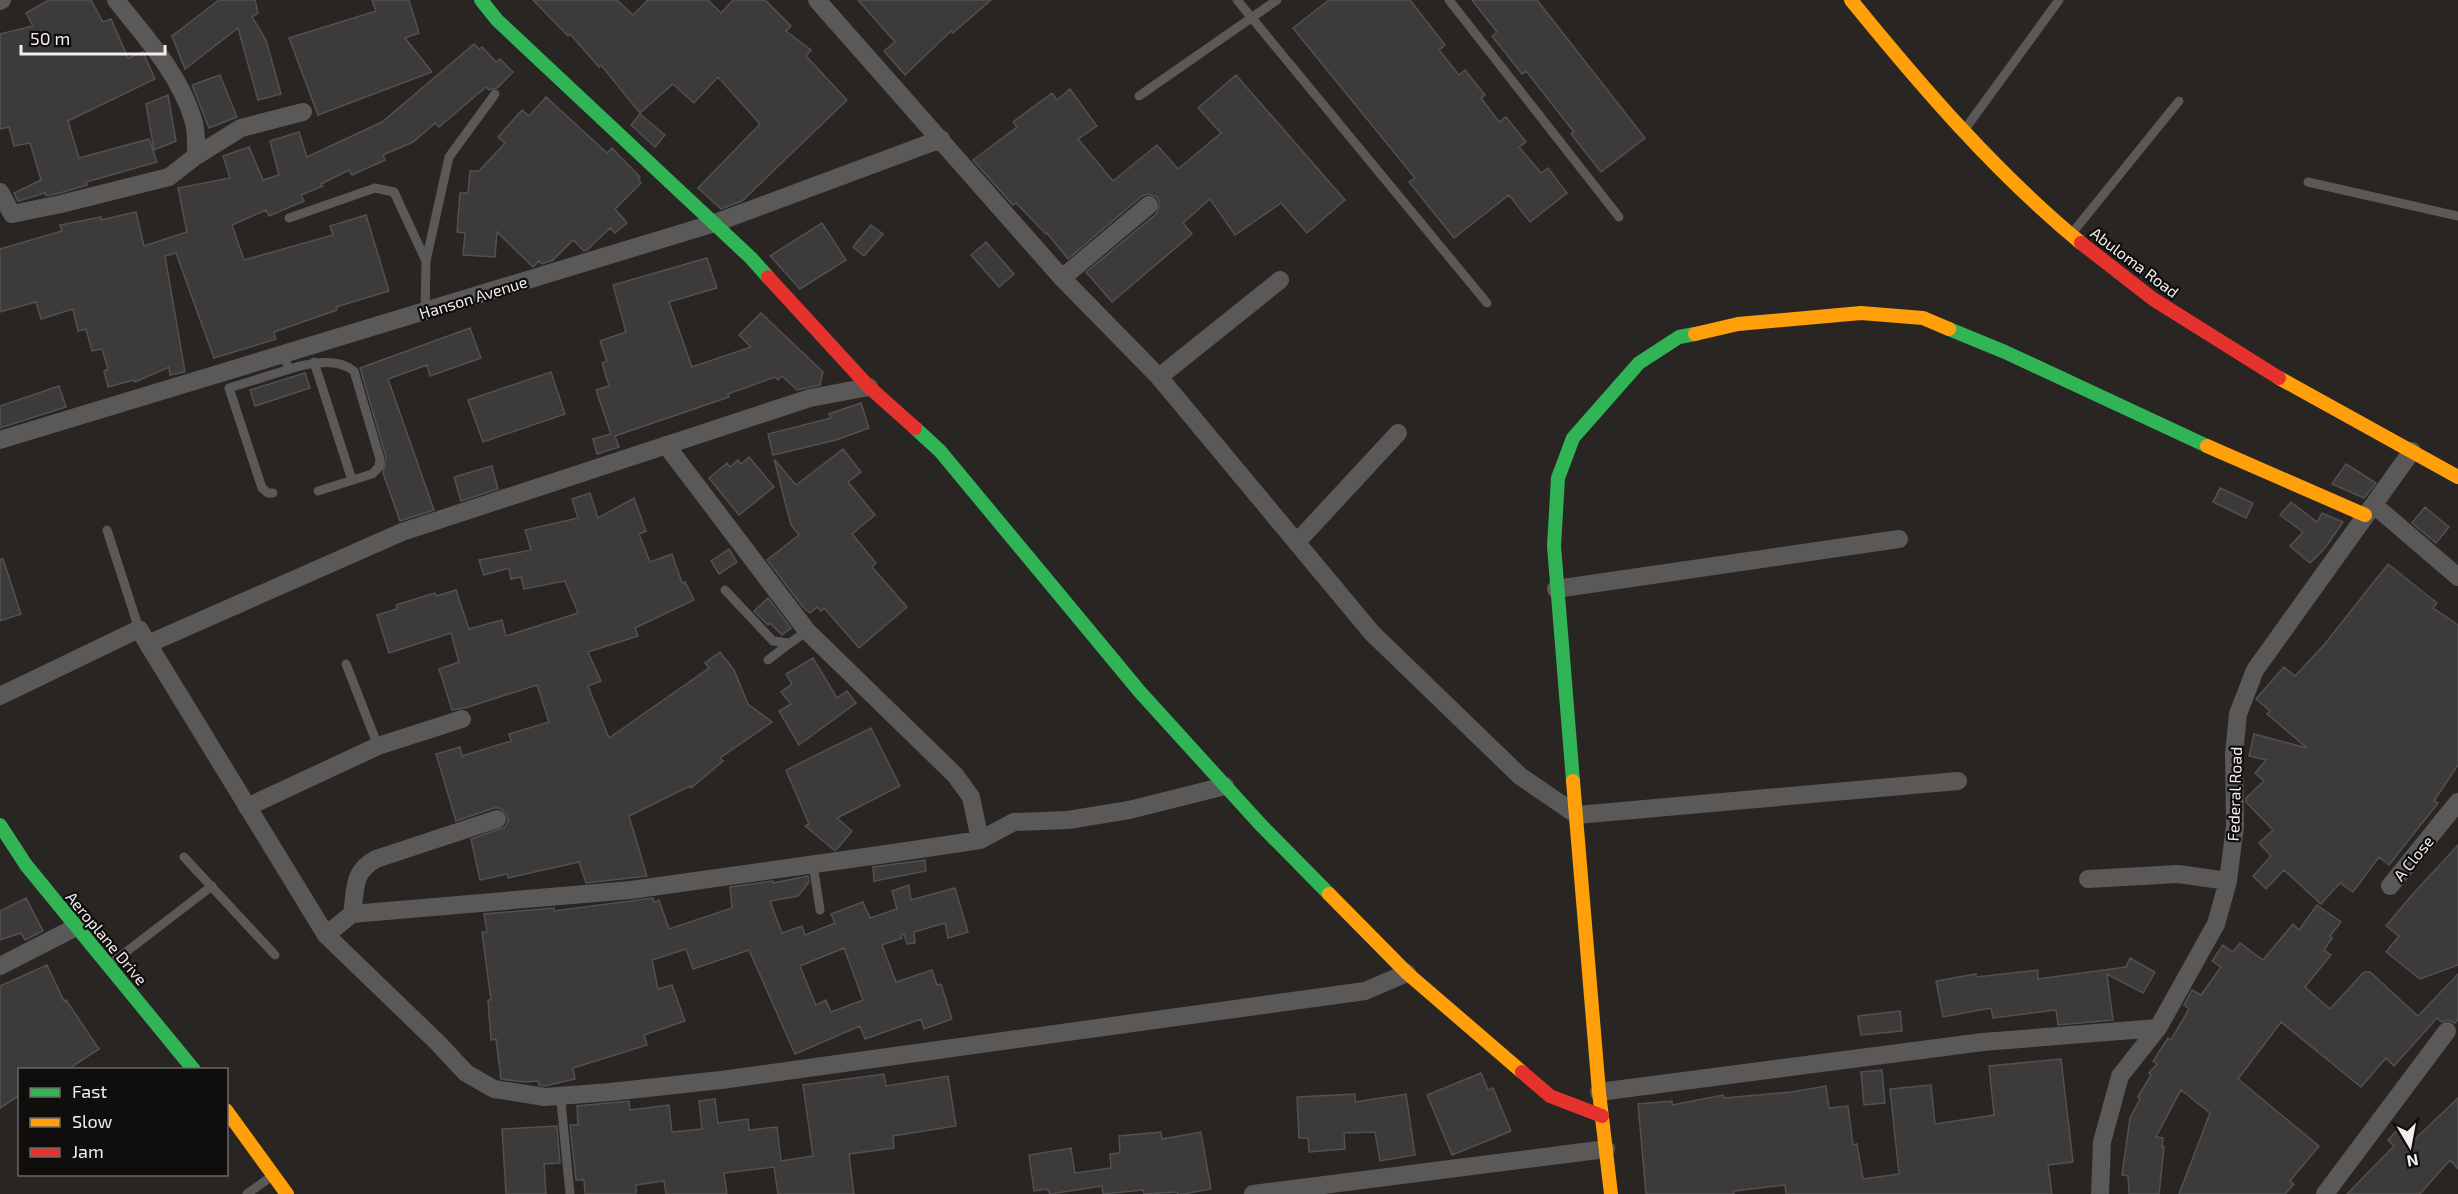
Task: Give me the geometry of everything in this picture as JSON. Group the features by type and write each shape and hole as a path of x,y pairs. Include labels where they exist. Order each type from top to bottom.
{"street":[{"path":"116,0 170,69 194,122 196,156"},
{"path":"481,0 497,20 751,258 868,387 940,451 1140,692 1226,786 1407,973 1550,1096 1602,1116"},
{"path":"817,0 1062,278 1159,377 1380,640 1520,776 1577,815 1958,781"},
{"name":"Abuloma Road","path":"1851,0 1921,85 1964,131 2039,206 2113,269 2182,318 2256,364 2458,477"},
{"path":"0,192 12,214 169,177 196,156 241,128 303,112"},
{"name":"Hanson Avenue","path":"0,440 286,362 425,311 715,224 941,139"},
{"path":"1062,278 1149,205"},
{"path":"1159,377 1280,280"},
{"path":"1611,1194 1599,1092 1554,546 1558,478 1573,438 1639,363 1679,337 1738,324 1861,313 1923,318 2005,352 2166,428 2370,510 2458,576"},
{"path":"0,696 402,532 810,398 868,387"},
{"path":"1297,542 1398,433"},
{"path":"666,445 807,631 954,775 971,797 980,840"},
{"name":"Federal Road","path":"2100,1194 2102,1142 2120,1076 2158,1028 2216,924 2228,881 2235,826 2234,754 2238,714 2255,670 2412,451"},
{"path":"1556,589 1899,539"},
{"path":"144,637 326,935 466,1073 494,1089 545,1097 721,1080 1353,993 1365,991 1407,973"},
{"path":"247,807 378,746 462,719"},
{"path":"326,935 352,914 630,890 980,840 1014,822 1068,820 1129,810 1226,786"},
{"name":"A Close","path":"2390,886 2458,802"},
{"path":"352,914 357,875 365,865 376,859 497,819"},
{"name":"Aeroplane Drive","path":"0,825 26,865 192,1068"},
{"path":"2088,879 2178,874 2228,881"},
{"path":"0,966 76,927"},
{"path":"1599,1092 1983,1042 2158,1028"},
{"path":"2325,1194 2447,1031"},
{"path":"228,1113 287,1194"},
{"path":"1253,1194 1606,1149"}],"lane":[{"path":"1237,0 1488,303"},
{"path":"1139,96 1253,19 1277,0"},
{"path":"1449,0 1619,217"},
{"path":"1964,131 2059,0"},
{"path":"425,311 426,261 449,157 495,94"},
{"path":"2071,233 2179,101"},
{"path":"2308,182 2458,216"},
{"path":"289,218 375,188 394,192 426,261"},
{"path":"273,493 268,493 262,488 228,388 286,362 349,366 354,371 380,459 379,467 372,474 318,491"},
{"path":"314,362 352,480"},
{"path":"107,530 144,637"},
{"path":"725,590 773,641 790,643"},
{"path":"768,660 807,631"},
{"path":"346,664 378,746"},
{"path":"184,857 275,956"},
{"path":"813,864 820,910"},
{"path":"109,965 212,886"},
{"path":"561,1102 570,1194"},
{"path":"247,1194 274,1175"}],"building":[{"path":"49,0 91,0 103,22 111,19 128,58 143,52 155,79 68,121 79,158 149,139 157,162 86,182 87,185 60,193 46,196 45,193 18,201 14,193 41,180 30,143 14,146 9,127 0,129 0,34 33,26 26,13"},
{"path":"219,0 255,0 258,13 252,17 266,40 281,94 258,100 238,28 185,69 172,36"},
{"path":"372,0 409,0 419,33 405,38 432,72 318,115 289,38 376,11"},
{"path":"533,0 617,0 633,15 648,0 708,0 721,13 733,0 765,0 791,26 786,31 811,50 806,56 847,100 742,201 721,209 698,188 760,124 718,77 694,103 673,84 640,113 601,65 599,67 570,34 568,36"},
{"path":"858,0 991,0 953,33 951,31 905,75 884,51 895,42"},
{"path":"1329,0 1410,0 1445,45 1439,50 1459,75 1465,70 1485,95 1481,98 1499,122 1506,117 1526,142 1519,147 1541,173 1548,168 1567,193 1530,222 1509,195 1454,238 1409,182 1415,178 1293,28"},
{"path":"1472,0 1537,0 1645,138 1601,172 1571,134 1574,132 1526,71 1522,74 1492,36 1497,32"},
{"path":"474,44 479,49 482,47 496,62 500,59 513,72 497,88 489,90 486,87 439,127 435,123 413,142 383,155 385,160 352,175 349,170 321,184 323,186 301,195 304,201 269,216 266,210 232,225 244,260 333,235 330,226 366,215 389,291 336,307 337,310 274,332 276,339 214,358 176,253 165,256 185,372 170,375 169,367 135,382 134,380 108,387 104,371 108,369 102,349 92,351 86,329 78,331 73,309 41,319 36,302 0,312 0,249 62,231 60,225 101,217 101,220 136,212 144,246 187,232 178,188 230,178 223,156 249,147 263,180 279,175 270,141 299,132 307,157 382,122"},
{"path":"220,75 237,117 209,128 192,85"},
{"path":"1236,75 1345,200 1307,233 1281,203 1235,235 1210,199 1183,223 1192,234 1112,302 1086,272 1156,214 1160,204 1157,197 1148,194 1142,196 1068,259 1047,233 1016,203 1013,205 973,160 1017,127 1013,122 1052,93 1057,100 1070,89 1097,126 1078,139 1113,181 1157,145 1178,169 1221,133 1198,108"},
{"path":"168,95 176,141 154,150 146,104"},
{"path":"546,97 607,153 612,148 640,177 638,179 641,183 615,209 627,223 615,233 610,228 584,251 573,240 553,260 542,264 539,261 533,267 497,232 495,257 463,255 465,233 457,232 460,193 468,193 470,171 479,171 505,143 498,137 522,110 529,116"},
{"path":"640,114 665,135 655,147 631,125"},
{"path":"822,223 846,260 800,289 770,256"},
{"path":"871,225 883,234 864,256 853,247"},
{"path":"986,242 1014,274 999,287 971,255"},
{"path":"707,258 717,288 669,302 692,367 751,347 739,335 761,313 823,372 820,385 797,390 782,376 778,380 775,377 728,394 729,397 615,436 619,447 597,454 593,439 611,434 596,390 609,386 602,363 607,361 600,341 626,332 613,285"},
{"path":"470,328 481,358 430,376 427,365 388,379 434,510 400,521 383,473 386,457 360,368"},
{"path":"551,372 565,414 483,442 468,400"},
{"path":"305,373 310,388 255,406 250,390"},
{"path":"59,386 66,407 0,428 0,406"},
{"path":"861,403 869,428 836,440 773,455 768,434 831,418 829,414"},
{"path":"843,449 861,472 848,482 875,515 852,534 876,563 872,567 907,607 859,648 824,608 821,611 817,607 810,613 803,607 767,560 799,535 791,525 774,459 796,485"},
{"path":"749,457 774,487 739,515 709,478 727,463 730,467 738,460 741,464"},
{"path":"2346,464 2376,483 2364,498 2332,484"},
{"path":"492,466 498,489 461,501 454,477"},
{"path":"2220,488 2253,503 2246,518 2213,502"},
{"path":"590,493 598,518 634,498 646,531 639,534 650,562 672,554 682,583 685,582 694,600 635,628 638,636 588,652 601,681 588,686 609,738 709,668 705,663 720,652 734,670 748,704 772,722 720,758 723,761 691,788 690,786 629,816 647,876 586,883 579,862 508,878 507,874 480,880 471,839 505,827 508,821 507,815 500,808 494,808 456,821 436,754 460,747 462,756 511,741 509,734 549,722 537,685 452,710 439,669 459,662 451,633 389,653 377,615 397,609 396,605 435,593 436,596 456,590 469,629 502,620 506,636 578,613 565,581 524,589 521,577 511,579 509,568 484,575 479,560 531,550 525,530 578,518 572,499"},
{"path":"2291,502 2317,522 2322,513 2343,522 2325,548 2310,563 2290,546 2303,532 2280,515"},
{"path":"2425,507 2449,527 2436,543 2412,523"},
{"path":"729,549 737,562 719,574 711,561"},
{"path":"0,559 3,559 21,614 0,621"},
{"path":"2388,564 2437,603 2433,608 2458,625 2458,765 2434,801 2438,803 2389,865 2379,857 2353,892 2340,883 2321,904 2284,870 2266,889 2253,876 2271,856 2259,843 2273,830 2246,802 2246,798 2264,781 2255,773 2266,760 2249,756 2254,734 2307,748 2267,714 2270,711 2256,699 2284,667 2295,676 2324,645"},
{"path":"768,598 791,628 782,635 754,611"},
{"path":"813,658 837,698 847,691 856,703 799,745 779,711 791,704 781,692 792,684 786,674"},
{"path":"871,728 900,786 837,818 852,831 834,850 805,826 809,824 786,770"},
{"path":"2458,845 2458,965 2420,979 2386,952 2399,936 2386,926"},
{"path":"925,860 926,871 874,881 873,867"},
{"path":"808,876 809,882 798,896 770,901 782,933 802,926 805,935 835,923 831,914 863,902 870,918 897,909 892,891 909,885 911,900 955,888 968,932 948,938 945,923 914,932 915,943 907,944 904,934 901,935 902,938 882,945 896,982 932,970 937,985 941,984 952,1019 924,1029 921,1019 865,1039 860,1026 795,1054 749,950 693,969 686,949 652,960 658,989 672,985 685,1021 644,1035 647,1045 573,1068 575,1079 545,1086 539,1085 538,1081 501,1079 496,1039 491,1040 488,1000 491,1000 482,932 487,932 484,914 554,908 554,911 653,898 654,902 659,900 669,929 732,908 730,887 773,881 773,883","holes":["844,948 863,1000 831,1012 826,1000 816,1005 800,966"]},
{"path":"26,898 43,931 25,940 21,933 0,940 0,911"},
{"path":"2317,905 2341,922 2330,936 2332,938 2324,950 2331,955 2305,987 2330,1009 2364,972 2370,972 2418,1016 2458,974 2458,1020 2455,1023 2448,1020 2441,1022 2437,1018 2394,1066 2386,1058 2361,1087 2281,1022 2238,1079 2319,1146 2290,1181 2294,1184 2285,1194 2179,1194 2210,1113 2181,1090 2156,1137 2163,1138 2162,1147 2164,1147 2159,1194 2129,1194 2128,1176 2122,1175 2130,1118 2140,1099 2138,1097 2151,1075 2149,1073 2157,1064 2153,1061 2168,1038 2171,1040 2189,1009 2184,1005 2192,990 2201,995 2221,967 2212,961 2223,945 2233,952 2240,943 2263,960 2293,924 2299,930"},
{"path":"2130,958 2155,972 2143,993 2107,974 2113,1020 2058,1025 2056,1010 1993,1018 1991,1008 1943,1017 1936,981 1976,974 1976,977 2038,970 2038,979 2126,967"},
{"path":"47,965 64,1001 66,1000 99,1049 70,1068 18,1068 18,1096 0,1108 0,986"},
{"path":"1900,1011 1902,1031 1861,1035 1858,1016"},
{"path":"2061,1059 2073,1162 2048,1165 2052,1194 1786,1194 1785,1185 1734,1191 1734,1194 1646,1194 1638,1104 1672,1101 1672,1105 1723,1095 1724,1098 1791,1092 1826,1086 1829,1108 1848,1106 1853,1145 1857,1144 1863,1179 1899,1174 1890,1089 1931,1085 1935,1124 1994,1115 1989,1066"},
{"path":"1882,1070 1885,1103 1864,1105 1861,1072"},
{"path":"1481,1073 1488,1090 1493,1088 1511,1131 1452,1155 1427,1095"},
{"path":"884,1074 886,1086 948,1076 956,1126 893,1136 894,1148 849,1154 854,1194 778,1194 774,1167 724,1173 727,1194 666,1194 664,1181 636,1185 636,1194 585,1194 584,1180 576,1180 570,1125 578,1125 577,1106 629,1101 630,1110 669,1105 672,1132 702,1129 699,1101 715,1099 718,1123 748,1119 749,1130 777,1127 781,1161 813,1156 803,1085"},
{"path":"1355,1094 1355,1102 1406,1094 1415,1155 1380,1161 1375,1132 1344,1133 1345,1149 1309,1152 1308,1138 1299,1138 1297,1097"},
{"path":"2458,1098 2458,1169 2450,1160 2420,1194 2347,1194 2394,1146 2388,1140 2400,1127 2414,1140"},
{"path":"557,1126 560,1163 544,1164 546,1194 506,1194 502,1129"},
{"path":"1161,1132 1162,1139 1201,1132 1211,1189 1183,1194 1177,1192 1144,1194 1143,1190 1103,1194 1102,1186 1050,1194 1047,1189 1034,1191 1029,1155 1071,1148 1075,1173 1111,1168 1110,1154 1120,1153 1119,1136"}],"traffic: fast":[{"path":"481,0 497,20 751,258 768,277"},
{"path":"1949,329 2005,352 2207,446"},
{"path":"1573,781 1554,546 1558,478 1573,438 1639,363 1679,337 1695,334"},
{"path":"915,428 940,451 1140,692 1260,824 1329,894"},
{"path":"0,825 26,865 192,1068"}],"traffic: slow":[{"path":"1851,0 1904,64 1989,158 2049,216 2081,243"},
{"path":"1695,334 1738,324 1861,313 1923,318 1949,329"},
{"path":"2279,378 2458,477"},
{"path":"2207,446 2365,515"},
{"path":"1573,781 1599,1092 1611,1194"},
{"path":"1329,894 1407,973 1522,1072"},
{"path":"228,1113 287,1194"}],"traffic: jam":[{"path":"2081,243 2153,299 2279,378"},
{"path":"768,277 869,387 915,428"},
{"path":"1522,1072 1550,1096 1602,1116"}]}
